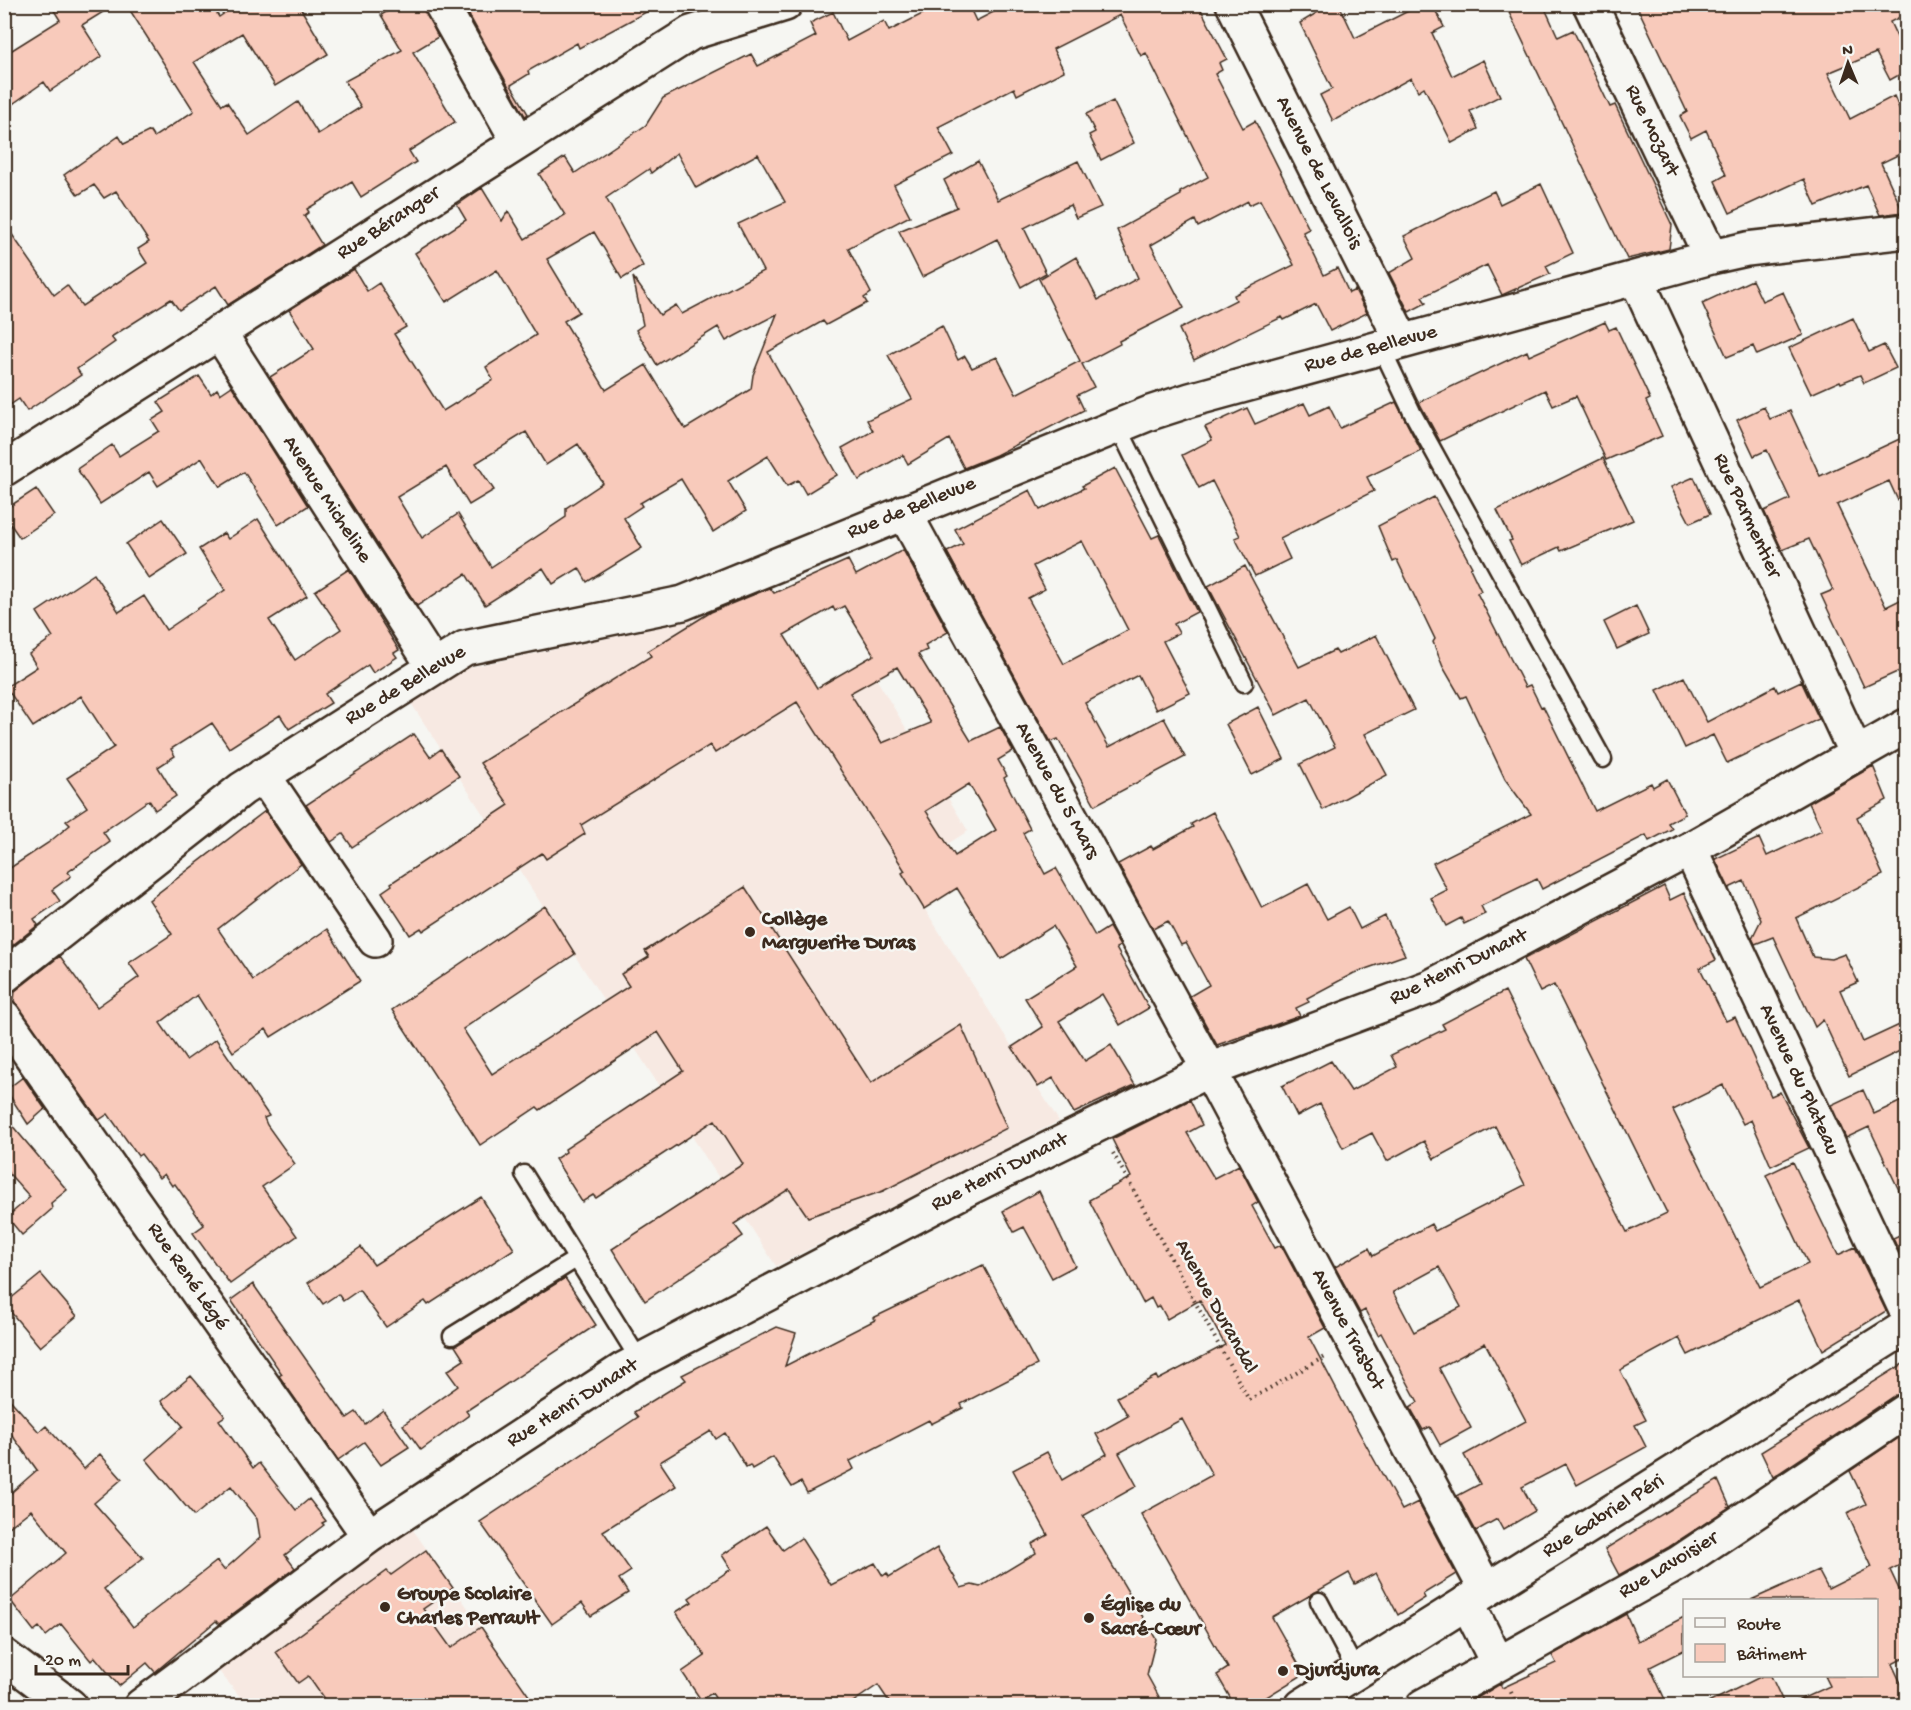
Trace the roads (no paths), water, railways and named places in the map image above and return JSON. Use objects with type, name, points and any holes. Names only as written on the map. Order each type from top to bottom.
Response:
[{"type":"street","points":[[441,4],[518,141]]},
{"type":"street","name":"Rue Béranger","points":[[4,469],[691,33],[785,4]]},
{"type":"street","name":"Avenue de Levallois","points":[[1233,4],[1391,344]]},
{"type":"street","name":"Rue Mozart","points":[[1590,4],[1711,257]]},
{"type":"street","name":"Rue de Bellevue","points":[[4,976],[242,789],[465,648],[683,603],[1118,426],[1190,400],[1711,257],[1747,249],[1906,231]]},
{"type":"street","name":"Rue Parmentier","points":[[1636,278],[1857,753]]},
{"type":"street","name":"Avenue Micheline","points":[[219,332],[434,667]]},
{"type":"street","name":"Avenue du 5 Mars","points":[[904,512],[1209,1070]]},
{"type":"street","name":"Rue Henri Dunant","points":[[141,1706],[369,1536],[640,1361],[971,1186],[1209,1070],[1430,987],[1690,849],[1906,726]]},
{"type":"street","points":[[263,775],[375,940]]},
{"type":"street","name":"Avenue du Plateau","points":[[1690,849],[1906,1310]]},
{"type":"street","name":"Rue René Légé","points":[[4,1017],[369,1536]]},
{"type":"street","name":"Avenue Trasbot","points":[[1209,1070],[1353,1341],[1477,1596],[1498,1664]]},
{"type":"street","name":"Rue Gabriel Péri","points":[[1302,1706],[1906,1327]]},
{"type":"street","name":"Rue Lavoisier","points":[[1423,1706],[1679,1563],[1906,1411]]},
{"type":"street","points":[[4,1656],[70,1706]]},
{"type":"lane","points":[[1391,344],[1412,412],[1603,759]]},
{"type":"lane","points":[[1118,426],[1244,683]]},
{"type":"lane","points":[[524,1174],[640,1361]]},
{"type":"lane","points":[[452,1336],[576,1259]]},
{"type":"lane","points":[[1319,1601],[1356,1671]]},
{"type":"place","name":"Collège Marguerite Duras","points":[[750,932]]},
{"type":"place","name":"Groupe Scolaire Charles Perrault","points":[[385,1607]]},
{"type":"place","name":"Église du Sacré-Cœur","points":[[1089,1618]]},
{"type":"place","name":"Djurdjura","points":[[1283,1671]]}]
